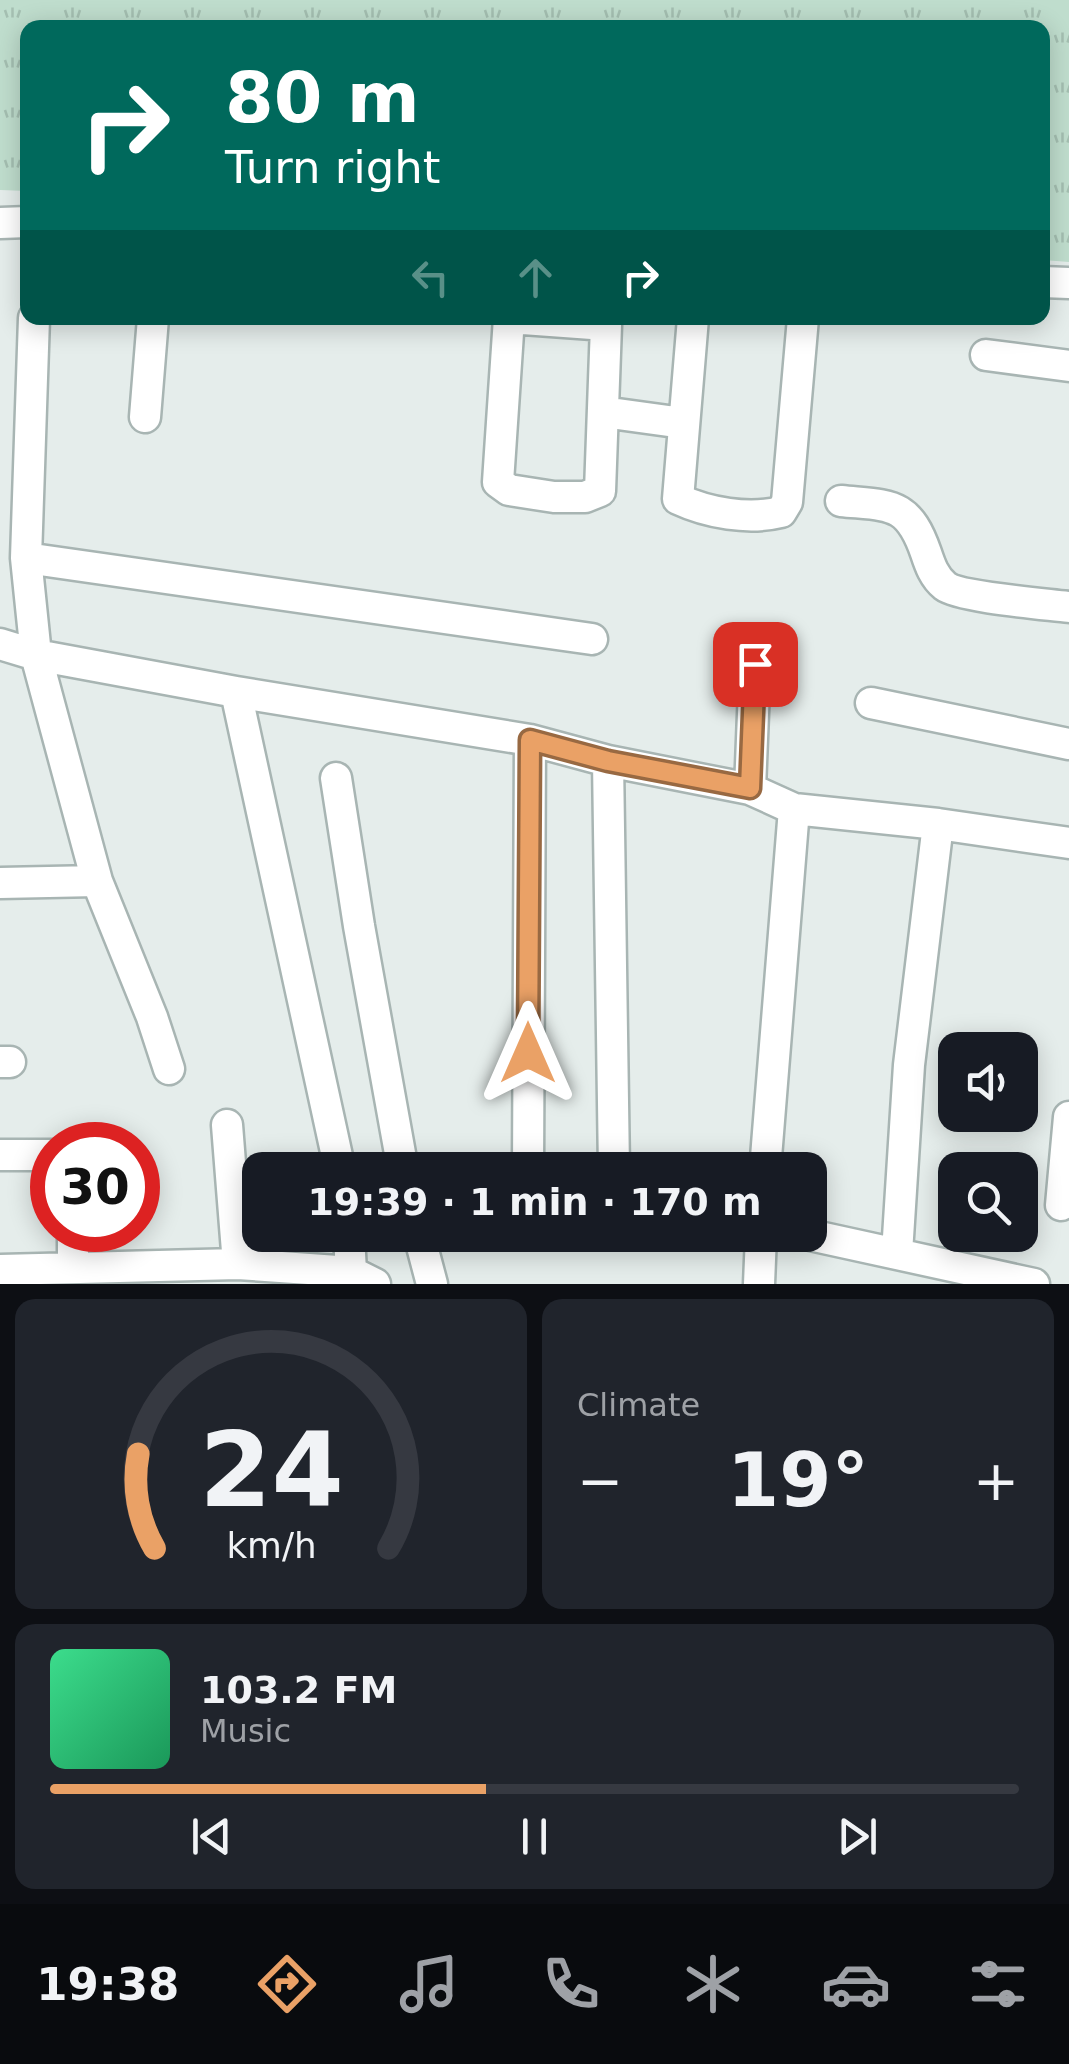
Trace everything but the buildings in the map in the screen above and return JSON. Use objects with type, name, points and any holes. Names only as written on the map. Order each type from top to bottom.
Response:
[{"type":"street","points":[[34,325],[26,558],[36,654],[96,881],[169,1069]]},
{"type":"street","points":[[144,417],[152,325]]},
{"type":"street","points":[[509,325],[498,482],[509,490],[585,497],[600,492],[606,325]]},
{"type":"street","points":[[692,325],[678,499],[705,510],[762,516],[781,512],[787,502],[802,325]]},
{"type":"street","points":[[986,354],[1069,366]]},
{"type":"street","points":[[603,412],[683,423]]},
{"type":"street","points":[[841,501],[883,505],[904,513],[918,529],[932,572],[948,588],[1069,607]]},
{"type":"street","points":[[26,558],[592,639]]},
{"type":"street","points":[[0,644],[236,692],[530,740],[608,761],[750,788],[794,808],[1069,843]]},
{"type":"street","points":[[750,788],[755,664]]},
{"type":"street","points":[[236,692],[336,1152]]},
{"type":"street","points":[[871,703],[1069,744]]},
{"type":"street","points":[[528,1152],[530,740]]},
{"type":"street","points":[[608,761],[614,1152]]},
{"type":"street","points":[[336,778],[400,1152]]},
{"type":"street","points":[[766,1152],[794,808]]},
{"type":"street","points":[[897,1253],[909,1065],[938,824]]},
{"type":"street","points":[[0,884],[96,881]]},
{"type":"street","points":[[1061,1205],[1069,1117]]},
{"type":"street","points":[[227,1125],[238,1264]]},
{"type":"street","points":[[0,1154],[30,1155]]},
{"type":"street","points":[[827,1239],[1034,1284]]},
{"type":"street","points":[[73,1252],[73,1268]]},
{"type":"street","points":[[0,1270],[238,1264],[363,1278],[355,1252]]},
{"type":"street","points":[[424,1252],[432,1284]]},
{"type":"street","points":[[759,1284],[760,1252]]},
{"type":"green space","points":[[0,0],[1069,0],[1069,262],[1050,261],[1050,20],[20,20],[20,191],[0,190]]},
{"type":"route","points":[[528,1053],[530,740],[608,761],[750,788],[755,664]]}]
